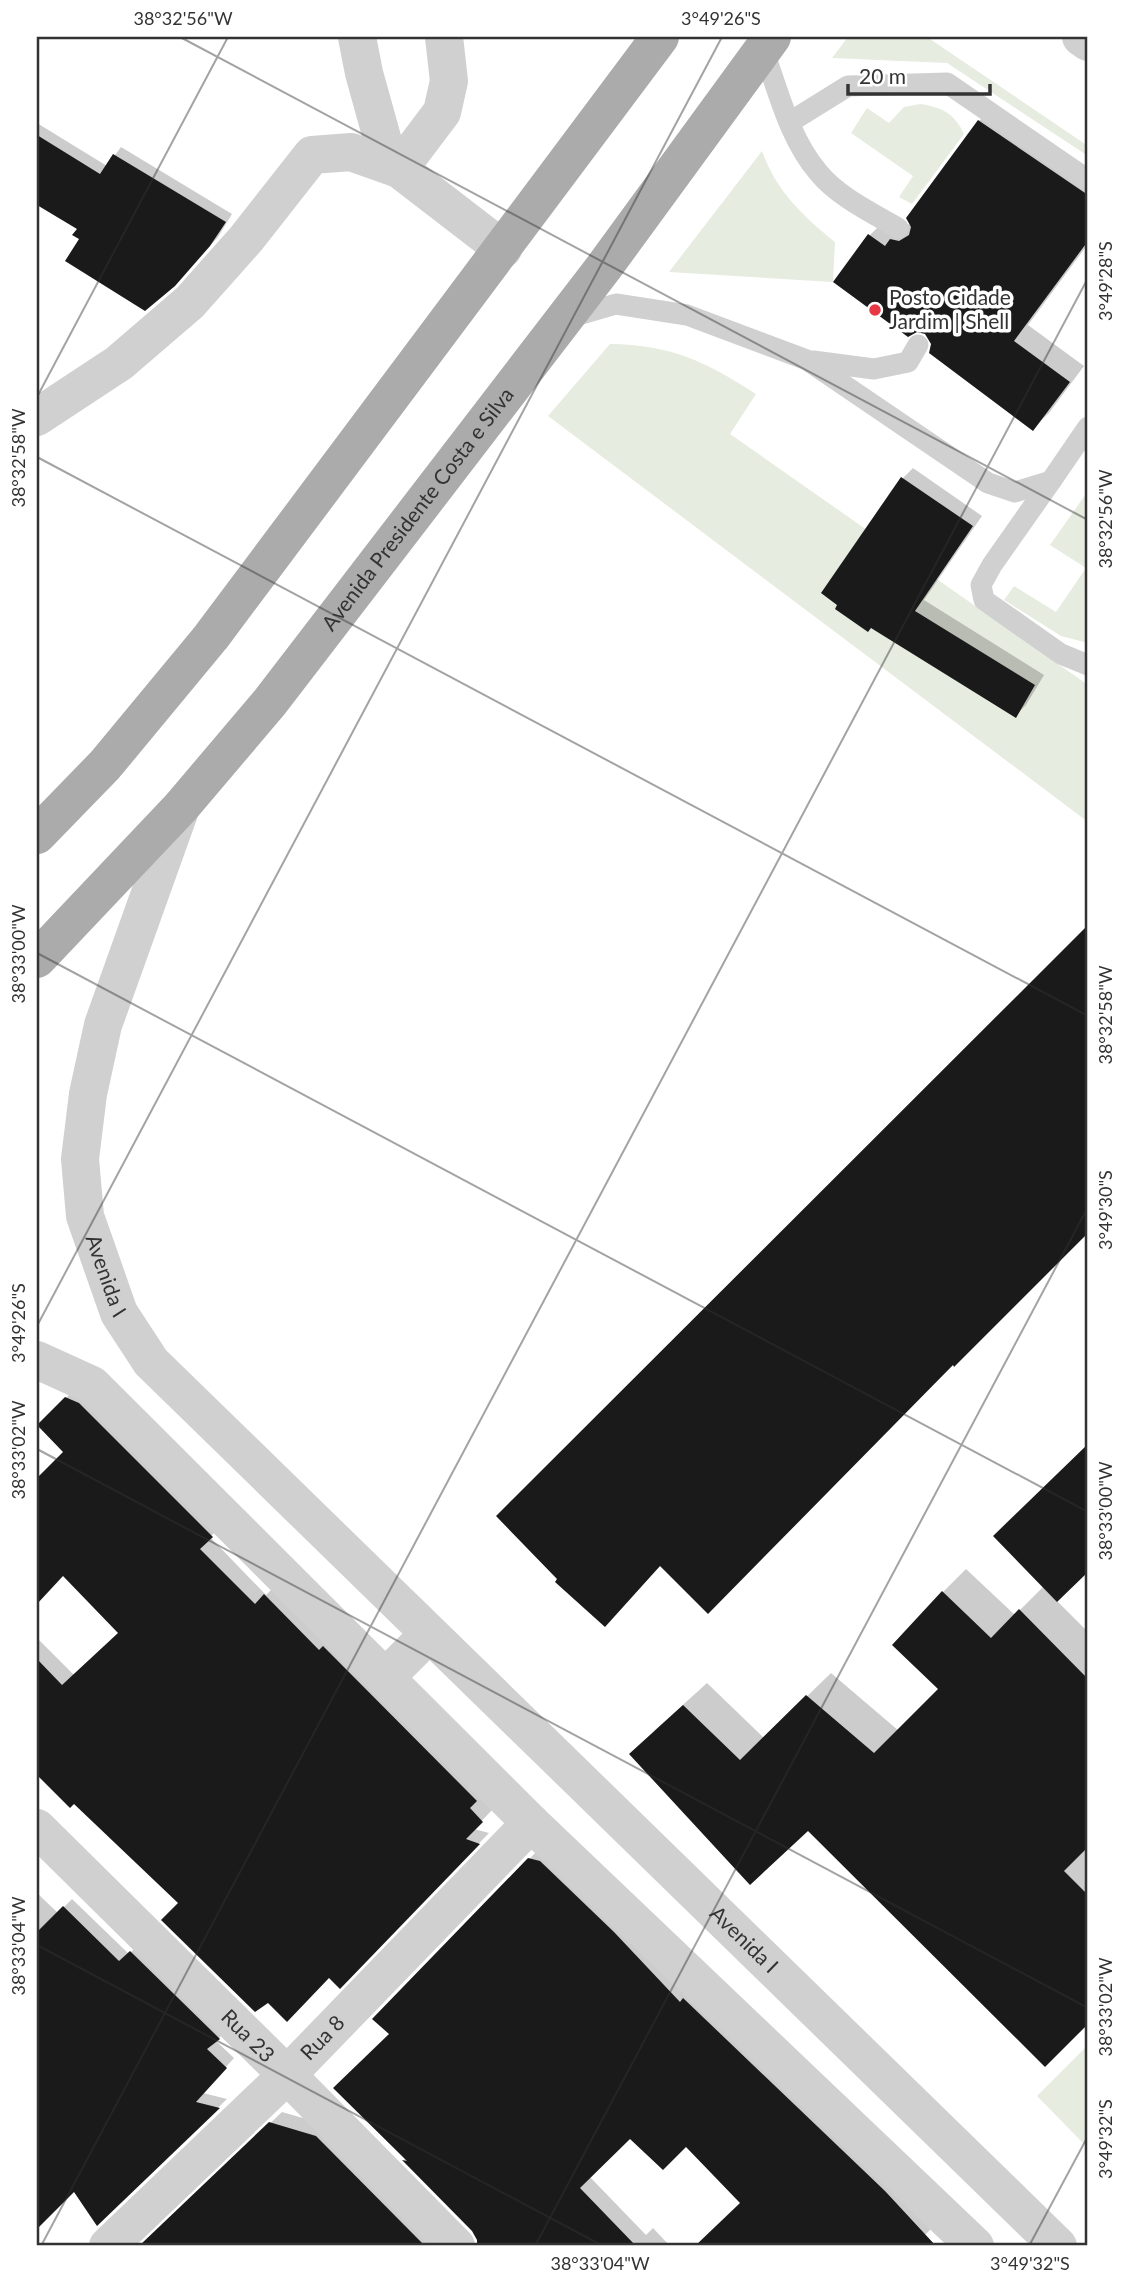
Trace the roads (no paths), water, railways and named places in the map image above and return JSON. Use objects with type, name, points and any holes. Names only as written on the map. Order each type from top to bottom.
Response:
[{"type":"main road","points":[[37,835],[105,765],[211,637],[660,37]]},
{"type":"main road","name":"Avenida Presidente Costa e Silva","points":[[37,959],[181,807],[270,702],[563,320],[768,43]]},
{"type":"street","points":[[357,37],[384,145],[399,169]]},
{"type":"street","points":[[399,169],[442,112],[449,81],[444,37]]},
{"type":"street","points":[[1081,37],[1088,42]]},
{"type":"street","points":[[37,417],[118,363],[190,302],[246,239],[312,155],[351,152],[399,169],[503,249]]},
{"type":"street","name":"Avenida I","points":[[181,807],[103,1025],[88,1094],[80,1159],[85,1216],[119,1313],[151,1362],[1058,2246]]},
{"type":"street","points":[[37,1360],[92,1385],[531,1823],[975,2246]]},
{"type":"street","points":[[385,1678],[429,1634]]},
{"type":"street","name":"Rua 8","points":[[108,2246],[287,2075],[531,1823]]},
{"type":"street","name":"Rua 23","points":[[37,1828],[456,2246]]},
{"type":"lane","points":[[768,43],[795,139],[819,174],[850,199],[898,228]]},
{"type":"lane","points":[[790,122],[848,86],[947,83],[1088,180]]},
{"type":"lane","points":[[563,320],[616,304],[687,315],[807,360],[874,369],[908,362],[918,345]]},
{"type":"lane","points":[[807,360],[988,484],[1015,492],[1051,481]]},
{"type":"lane","points":[[1085,440],[1051,481],[981,585],[984,600],[1061,654],[1088,665]]},
{"type":"place","name":"Posto Cidade Jardim | Shell","points":[[875,310]]}]
